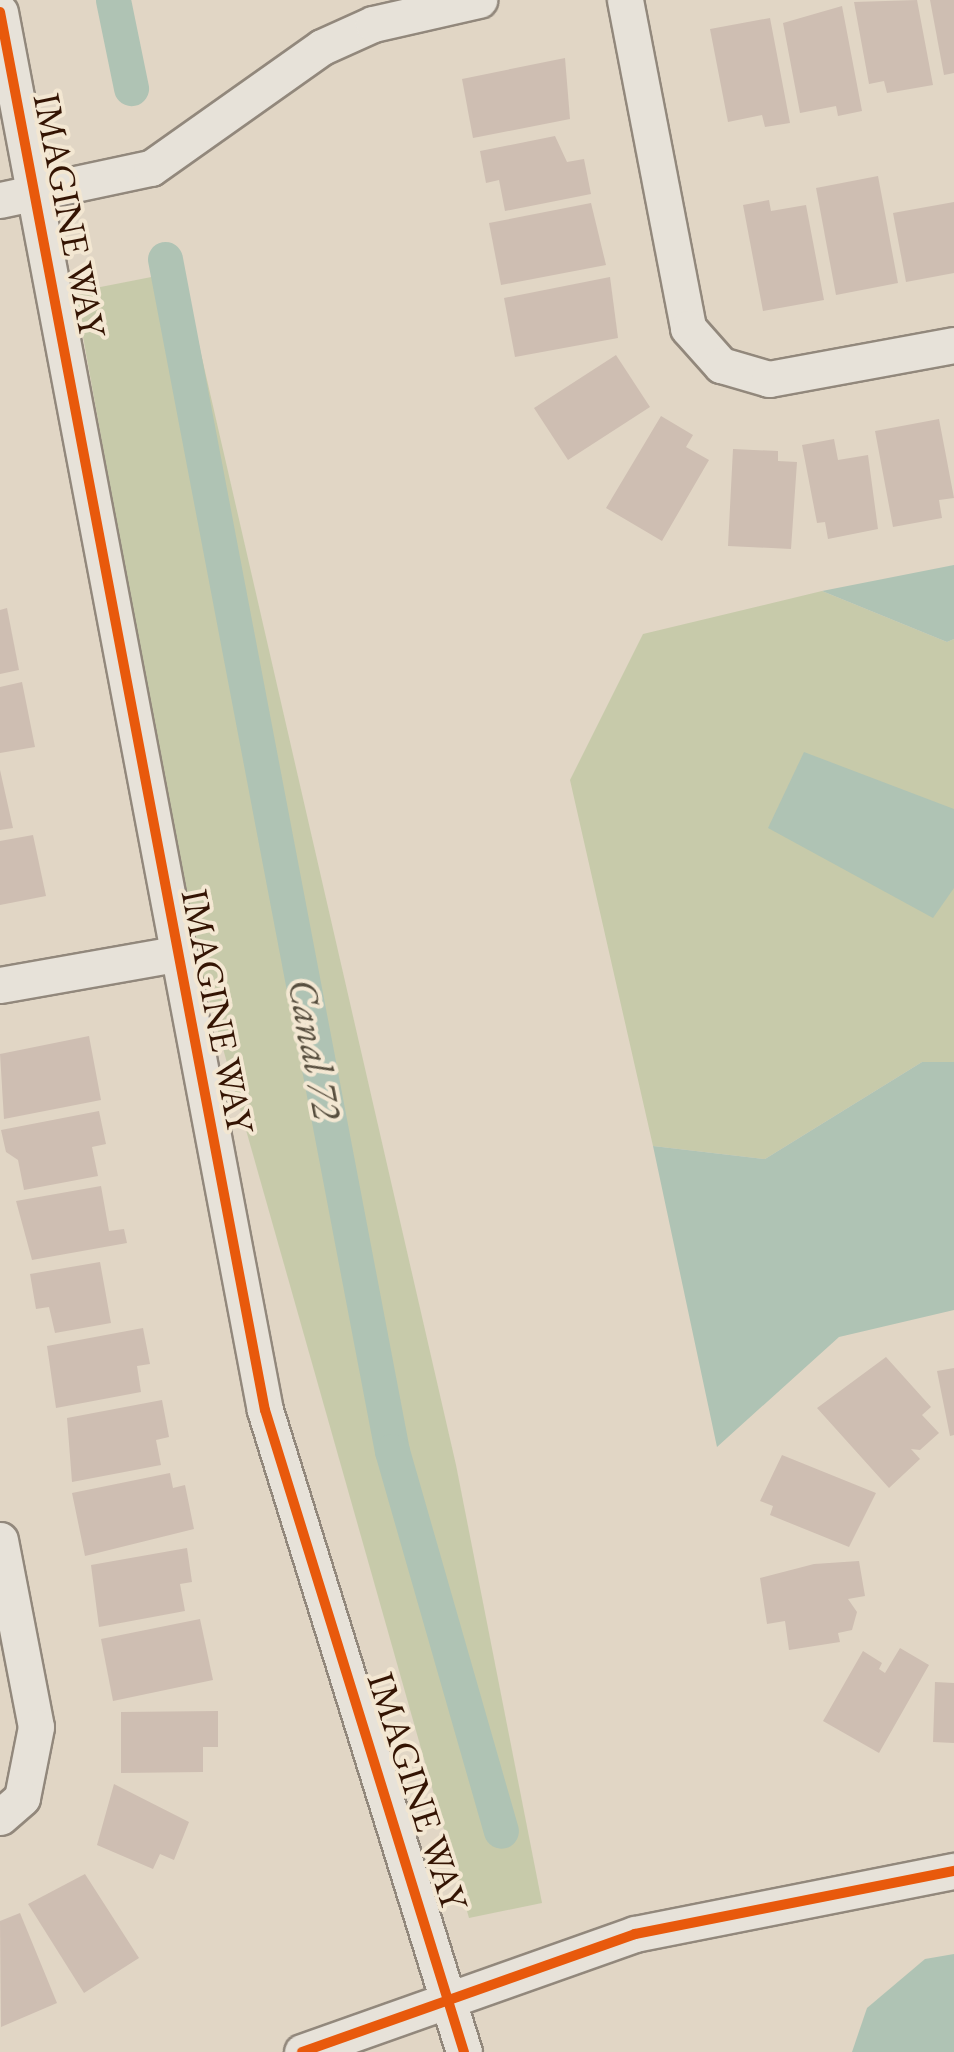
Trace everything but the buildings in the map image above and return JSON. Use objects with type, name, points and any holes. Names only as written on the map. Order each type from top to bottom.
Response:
[{"type":"street","points":[[0,200],[151,168],[322,47],[373,24],[479,0]]},
{"type":"street","points":[[624,0],[688,328],[722,365],[769,379],[954,345]]},
{"type":"street","name":"IMAGINE WAY","points":[[0,12],[37,194],[175,954],[266,1410],[453,2002],[464,2052]]},
{"type":"street","points":[[0,985],[175,954]]},
{"type":"street","points":[[0,1540],[36,1727],[22,1798],[0,1817]]},
{"type":"street","points":[[302,2052],[453,2002],[635,1934],[954,1871]]},
{"type":"shaded area","points":[[182,271],[456,1465],[542,1903],[469,1918],[190,932],[75,292]]},
{"type":"shaded area","points":[[954,565],[954,639],[947,642],[822,591]]},
{"type":"shaded area","points":[[822,591],[947,642],[954,639],[954,1062],[922,1062],[765,1159],[653,1146],[570,780],[643,634]]},
{"type":"shaded area","points":[[804,752],[954,809],[954,888],[933,918],[768,828]]},
{"type":"shaded area","points":[[922,1062],[954,1062],[954,1310],[839,1337],[717,1447],[653,1146],[765,1159]]},
{"type":"shaded area","points":[[954,1954],[954,2052],[852,2052],[867,2008],[925,1959]]},
{"type":"waterway","name":"Canal 72","points":[[113,0],[131,88]]},
{"type":"waterway","name":"Canal 72","points":[[165,259],[392,1451],[501,1831]]},
{"type":"cycle path","points":[[0,12],[265,1410],[464,2052]]},
{"type":"cycle path","points":[[302,2052],[635,1934],[954,1871]]}]
